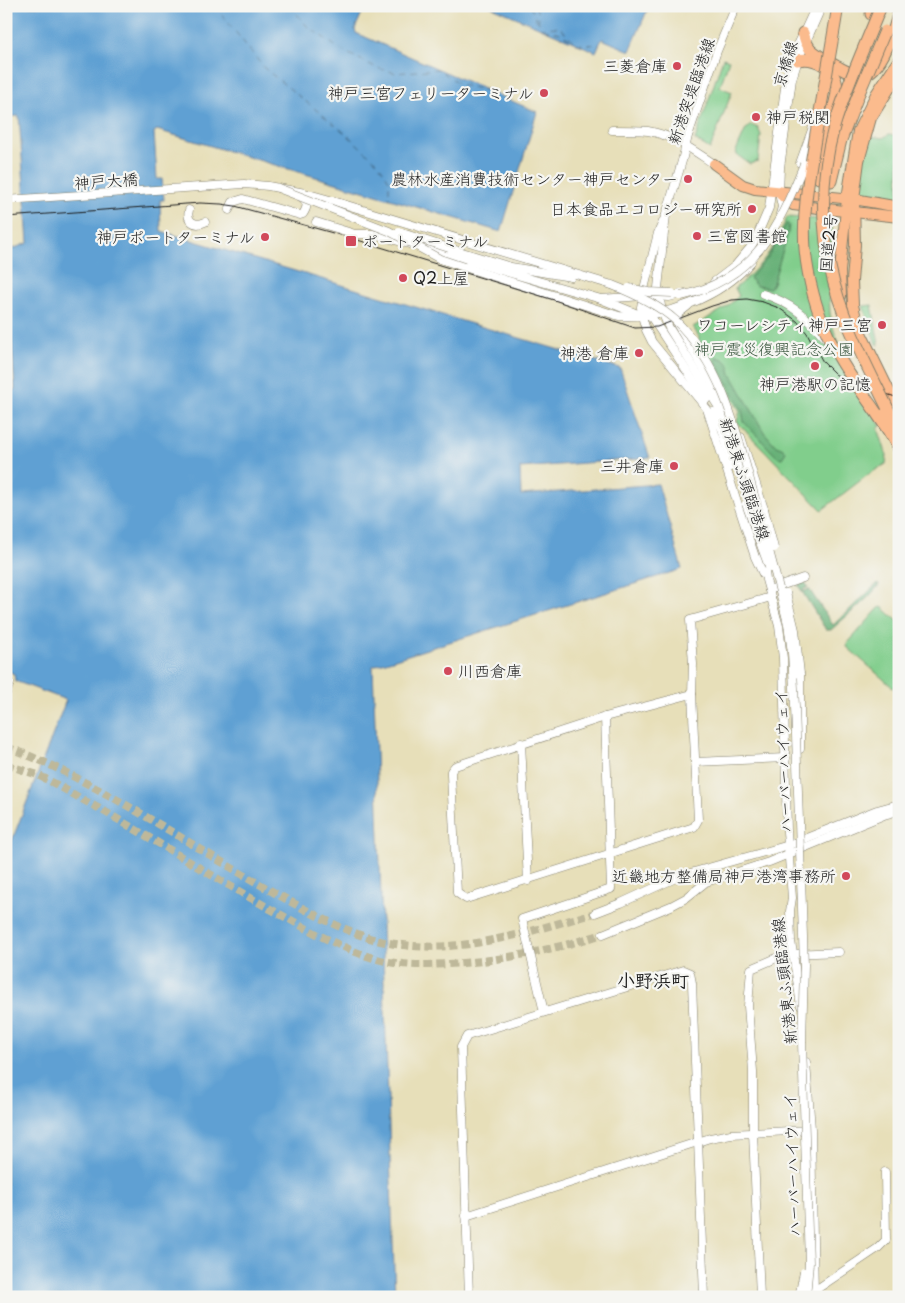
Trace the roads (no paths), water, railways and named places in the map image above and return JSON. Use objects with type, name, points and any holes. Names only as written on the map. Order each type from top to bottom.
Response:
[{"type":"highway","points":[[839,6],[808,180],[805,249],[814,296],[826,331],[840,357],[885,424],[899,449]]},
{"type":"highway","points":[[839,6],[808,203],[808,249],[816,295],[840,357],[897,426]]},
{"type":"highway","points":[[825,240],[824,196],[828,153],[835,126],[865,38],[872,6]]},
{"type":"highway","points":[[851,79],[881,6]]},
{"type":"highway","points":[[888,6],[842,122],[835,149],[831,181],[830,223],[834,261],[845,300],[897,426]]},
{"type":"highway","points":[[811,53],[852,74],[862,75],[869,73],[878,65],[888,33],[893,6]]},
{"type":"highway","points":[[831,181],[844,129],[899,10]]},
{"type":"highway","points":[[811,53],[834,75],[837,85],[836,99],[823,151],[818,194],[820,222],[834,285],[843,313],[897,426]]},
{"type":"main road","name":"国道2号","points":[[899,59],[876,94],[858,132],[850,198],[854,245],[852,287],[856,318],[899,411]]},
{"type":"main road","name":"国道2号","points":[[850,198],[871,118],[899,74]]},
{"type":"main road","points":[[714,164],[746,186],[775,192],[796,192],[850,198],[899,206]]},
{"type":"main road","points":[[775,192],[793,205],[899,217]]},
{"type":"main road","name":"国道2号","points":[[850,211],[840,271],[845,316],[858,353],[897,426]]},
{"type":"street","name":"新港突堤臨港線","points":[[643,296],[658,233],[666,215],[717,51],[736,6]]},
{"type":"street","name":"京橋線","points":[[811,53],[816,6]]},
{"type":"street","name":"京橋線","points":[[775,192],[791,84],[811,53],[822,6]]},
{"type":"street","name":"京橋線","points":[[775,192],[786,80],[792,58],[811,53]]},
{"type":"street","points":[[800,163],[825,82]]},
{"type":"street","points":[[681,296],[707,289],[731,276],[752,259],[764,244],[776,225],[794,187],[809,150],[823,103]]},
{"type":"street","points":[[612,130],[657,134],[686,146],[714,164]]},
{"type":"street","name":"神戸大橋","points":[[6,201],[244,185],[278,188]]},
{"type":"street","points":[[278,188],[369,222],[494,262],[565,276],[617,291],[659,297],[671,297],[703,288],[735,266],[756,238],[775,192]]},
{"type":"street","points":[[278,188],[389,231],[440,259],[619,316],[646,316],[692,303]]},
{"type":"street","points":[[278,188],[612,286],[648,292],[672,293]]},
{"type":"street","points":[[775,192],[782,207],[780,214],[750,264],[724,286],[692,303],[678,314],[677,324],[734,423],[747,451],[796,630],[800,674],[799,820]]},
{"type":"street","points":[[229,210],[234,200],[243,198],[300,215],[303,214],[307,207],[306,202],[301,197]]},
{"type":"street","points":[[189,210],[188,216],[192,222],[198,224],[205,222]]},
{"type":"street","name":"新港突堤臨港線","points":[[662,312],[658,288],[666,215]]},
{"type":"street","points":[[316,222],[355,234],[373,234],[452,256],[601,299],[646,316]]},
{"type":"street","name":"ハーバーハイウェイ","points":[[612,286],[643,302],[671,321],[693,344],[705,364],[729,414],[772,591],[785,624],[790,662],[801,954],[800,1044],[805,1255],[799,1297]]},
{"type":"street","name":"ハーバーハイウェイ","points":[[612,286],[650,302],[679,324],[695,342],[708,363],[731,412],[788,624],[796,706],[804,965],[802,1042],[808,1263],[806,1297]]},
{"type":"street","points":[[763,294],[780,300],[802,314],[820,331],[840,357]]},
{"type":"street","points":[[601,299],[643,296]]},
{"type":"street","points":[[643,296],[646,316],[698,389],[722,429],[772,591]]},
{"type":"street","name":"新港東ふ頭臨港線","points":[[662,312],[678,343],[718,406],[727,425],[762,550],[766,580]]},
{"type":"street","name":"新港東ふ頭臨港線","points":[[646,316],[646,330],[652,342],[707,409],[755,557],[772,591],[779,626],[782,649],[791,869],[792,954],[798,979],[805,1043],[811,1130],[814,1294]]},
{"type":"street","points":[[810,317],[840,357]]},
{"type":"street","points":[[692,694],[605,717],[457,765],[451,771],[457,892],[466,899],[694,827],[698,820],[690,620],[803,578]]},
{"type":"street","points":[[6,693],[10,683]]},
{"type":"street","points":[[544,1012],[522,919],[611,888],[605,717]]},
{"type":"street","points":[[521,744],[528,880]]},
{"type":"street","points":[[695,762],[786,758]]},
{"type":"street","points":[[595,913],[621,904],[680,876],[789,845],[877,810],[899,804]]},
{"type":"street","points":[[603,934],[671,906],[686,898],[706,882],[789,854],[884,815],[899,811]]},
{"type":"street","points":[[760,1297],[753,1132],[753,1071],[748,996],[751,969],[779,957],[792,954],[839,952]]},
{"type":"street","points":[[469,1297],[462,1043],[467,1036],[683,970],[690,973],[692,983],[704,1297]]},
{"type":"street","points":[[466,1216],[698,1142],[731,1134],[811,1130]]},
{"type":"street","points":[[806,1297],[814,1294],[878,1248],[886,1240],[885,1172]]},
{"type":"water","points":[[6,6],[365,6],[355,29],[356,33],[537,112],[501,232],[157,130],[154,132],[157,179],[162,179],[164,200],[160,200],[161,231],[620,368],[650,458],[520,468],[521,495],[658,484],[682,569],[373,666],[395,1297],[6,1297],[6,856],[66,700],[15,681],[14,674],[6,670],[6,385],[7,391],[15,390],[6,251],[28,243],[19,116],[6,117]]},
{"type":"water","points":[[490,6],[649,6],[630,51],[602,39],[596,52]]},
{"type":"tunnel","points":[[6,747],[86,783],[321,918],[369,938],[403,945],[452,946],[524,933],[595,913]]},
{"type":"tunnel","points":[[6,764],[35,774],[59,786],[318,934],[348,949],[379,960],[421,965],[487,960],[546,950],[603,934]]},
{"type":"tram line","points":[[6,217],[200,203],[235,206],[351,238],[554,300],[635,328],[657,327],[732,300],[747,299],[763,302],[779,308],[797,321],[807,333],[823,362],[835,374],[850,383],[899,398]]},
{"type":"place","name":"三菱倉庫","points":[[677,66]]},
{"type":"place","name":"神戸三宮フェリーターミナル","points":[[544,93]]},
{"type":"place","name":"神戸税関","points":[[756,117]]},
{"type":"place","name":"農林水産消費技術センター神戸センター","points":[[688,179]]},
{"type":"place","name":"日本食品エコロジー研究所","points":[[752,209]]},
{"type":"place","name":"三宮図書館","points":[[697,236]]},
{"type":"place","name":"神戸ポートターミナル","points":[[265,237]]},
{"type":"place","name":"ポートターミナル","points":[[351,241]]},
{"type":"place","name":"Q2上屋","points":[[403,278]]},
{"type":"place","name":"ワコーレシティ神戸三宮","points":[[882,325]]},
{"type":"place","name":"神港 倉庫","points":[[639,353]]},
{"type":"place","name":"神戸港駅の記憶","points":[[815,366]]},
{"type":"place","name":"三井倉庫","points":[[674,466]]},
{"type":"place","name":"川西倉庫","points":[[448,671]]},
{"type":"place","name":"近畿地方整備局神戸港湾事務所","points":[[846,876]]},
{"type":"district","name":"小野浜町","points":[[653,981]]},
{"type":"park label","name":"神戸震災復興記念公園","points":[[774,349]]}]
